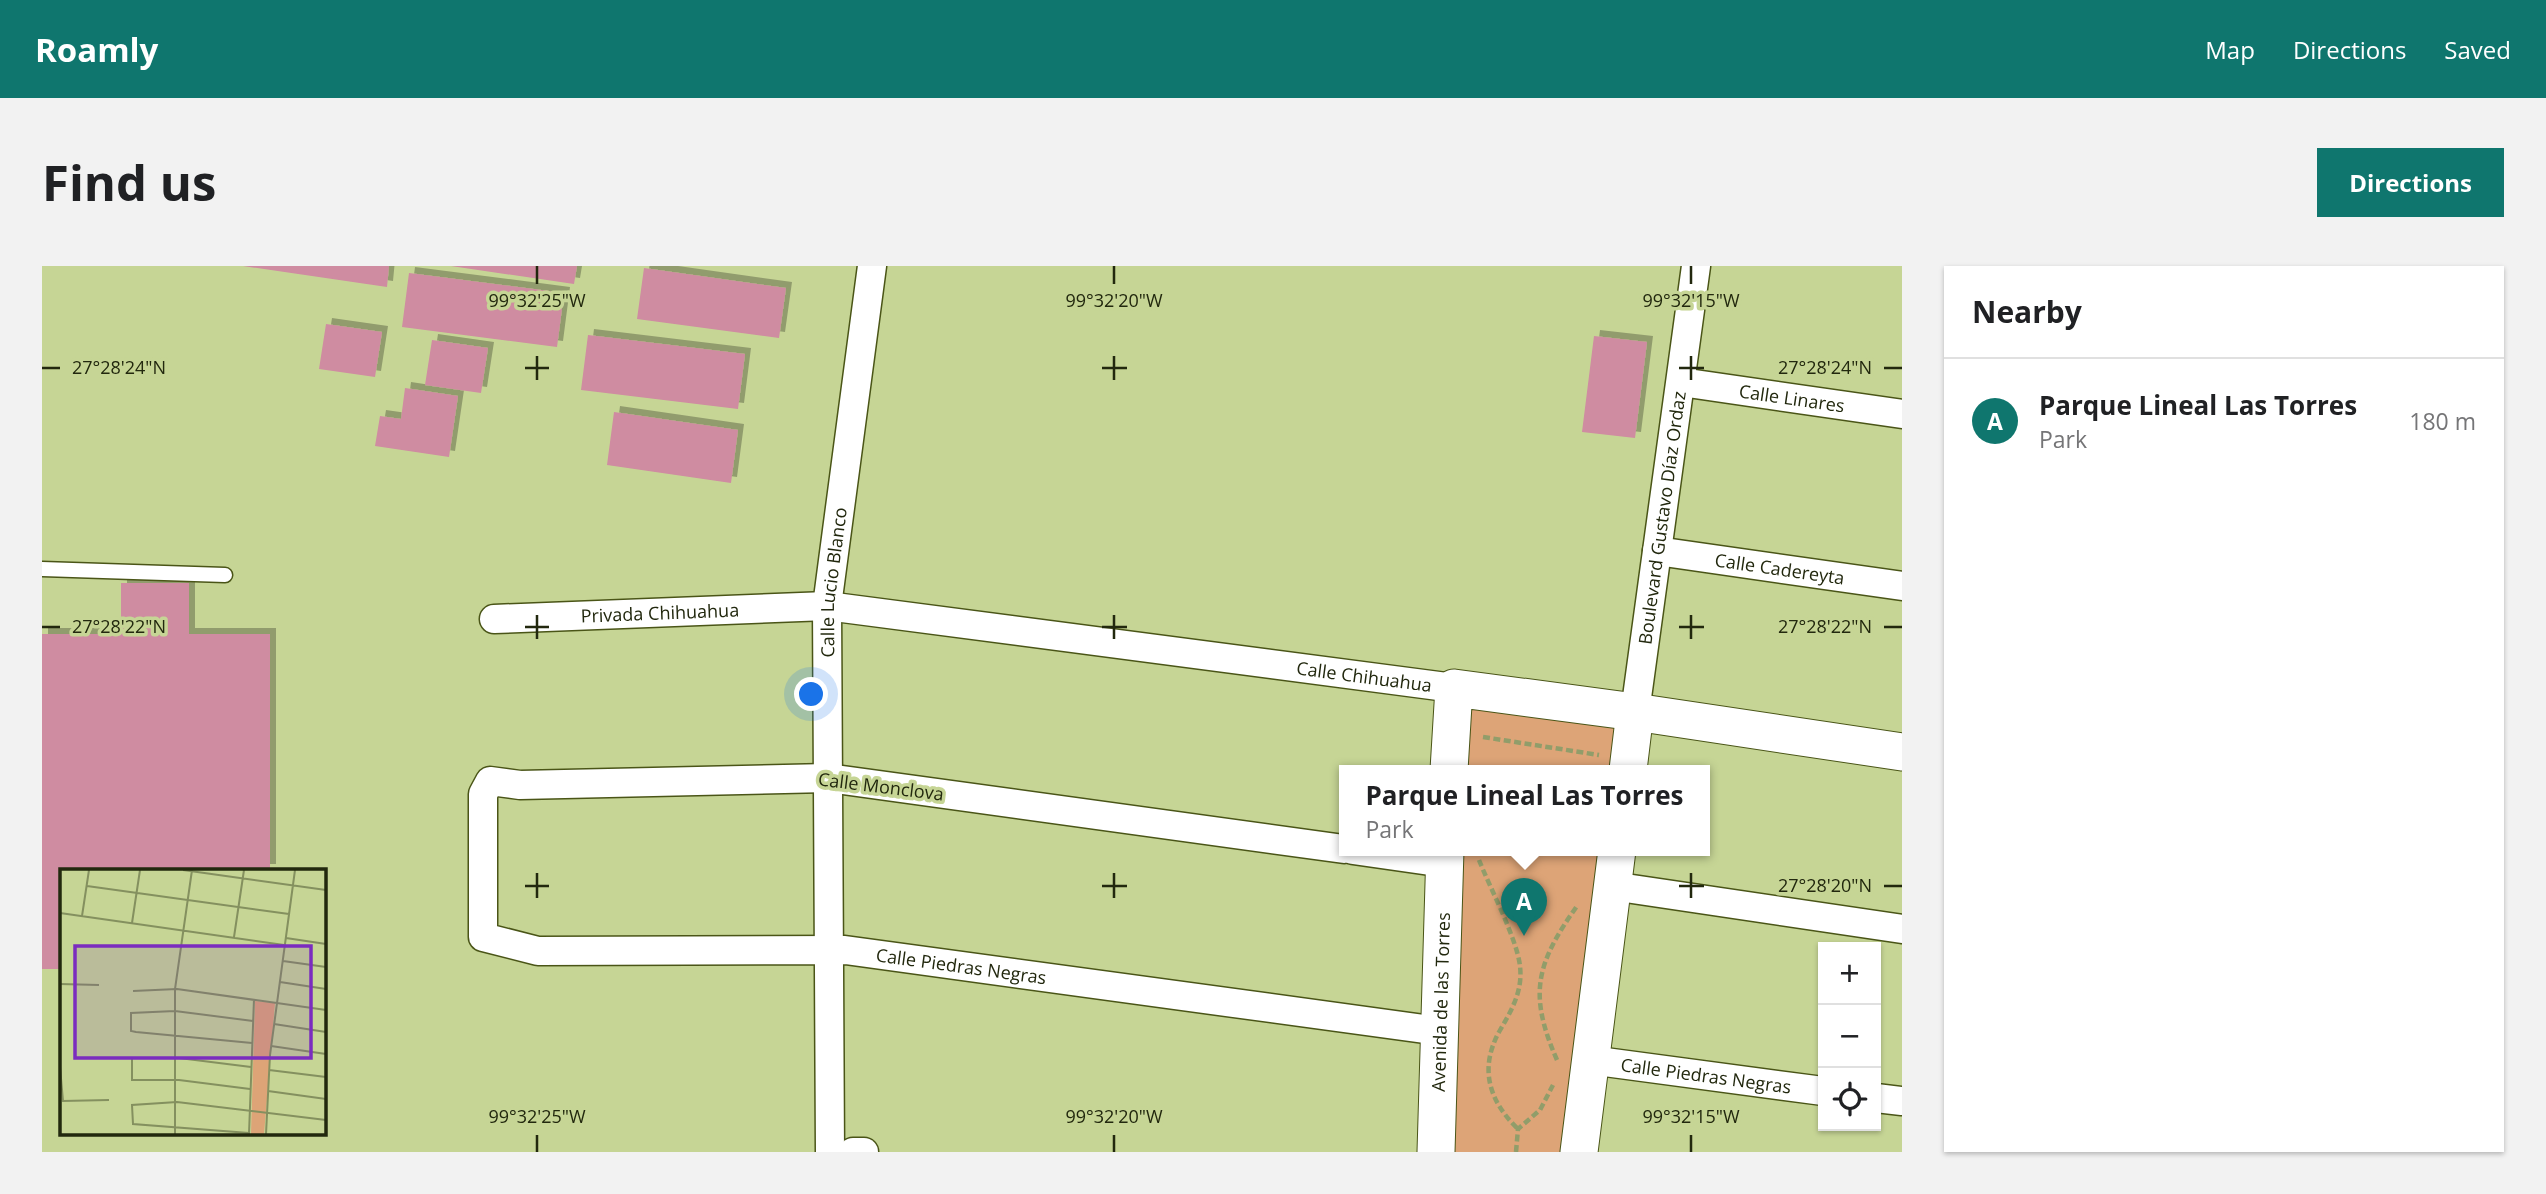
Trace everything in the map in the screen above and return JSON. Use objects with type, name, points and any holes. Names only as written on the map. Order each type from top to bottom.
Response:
[{"type":"street","name":"Calle Lucio Blanco","points":[[830,1152],[827,606],[872,266]]},
{"type":"street","name":"Boulevard Gustavo Díaz Ordaz","points":[[1615,763],[1635,712],[1696,266]]},
{"type":"street","name":"Calle Linares","points":[[1681,382],[1902,414]]},
{"type":"street","name":"Calle Cadereyta","points":[[1657,551],[1902,586]]},
{"type":"street","name":"Privada Chihuahua","points":[[494,619],[827,606]]},
{"type":"street","name":"Calle Chihuahua","points":[[827,606],[1635,712],[1902,752]]},
{"type":"street","points":[[1449,765],[1454,688]]},
{"type":"street","name":"Calle Monclova","points":[[483,937],[483,794],[490,780],[520,785],[828,778],[1339,848]]},
{"type":"street","points":[[1579,1152],[1573,1065],[1597,891],[1614,856]]},
{"type":"street","name":"Avenida de las Torres","points":[[1436,1152],[1445,857]]},
{"type":"street","points":[[1597,891],[1902,929]]},
{"type":"street","name":"Calle Piedras Negras","points":[[483,937],[538,951],[845,950],[1439,1031]]},
{"type":"street","name":"Calle Piedras Negras","points":[[1573,1065],[1818,1090]]},
{"type":"street","points":[[1881,1099],[1902,1101]]},
{"type":"street","points":[[853,1152],[864,1152]]},
{"type":"lane","points":[[42,569],[225,575]]},
{"type":"path","points":[[1483,748],[1483,737],[1615,763]]},
{"type":"path","points":[[1478,856],[1520,965],[1520,985],[1514,1007],[1498,1034],[1490,1057],[1489,1084],[1504,1115],[1518,1129]]},
{"type":"path","points":[[1573,1065],[1558,1060],[1542,1021],[1538,994],[1544,964],[1559,931],[1597,891]]},
{"type":"path","points":[[1516,1152],[1518,1129],[1540,1110],[1552,1089],[1554,1079]]},
{"type":"shaded area","points":[[1465,701],[1623,720],[1617,765],[1462,765]]},
{"type":"shaded area","points":[[1460,856],[1603,856],[1561,1152],[1448,1152]]},
{"type":"building","points":[[243,266],[389,266],[387,287]]},
{"type":"building","points":[[451,266],[577,266],[574,284]]},
{"type":"building","points":[[644,268],[786,288],[779,338],[637,319]]},
{"type":"building","points":[[409,273],[564,293],[557,347],[402,327]]},
{"type":"building","points":[[326,324],[382,332],[375,377],[319,369]]},
{"type":"building","points":[[588,335],[745,354],[738,409],[581,390]]},
{"type":"building","points":[[1594,336],[1647,342],[1635,438],[1582,432]]},
{"type":"building","points":[[432,340],[488,348],[481,393],[425,385]]},
{"type":"building","points":[[405,388],[458,396],[449,457],[375,446],[380,416],[401,419]]},
{"type":"building","points":[[614,412],[738,430],[731,483],[607,465]]},
{"type":"building","points":[[121,583],[189,583],[189,634],[270,634],[270,869],[60,869],[60,969],[42,969],[42,634],[121,634]]},
{"type":"place","name":"Parque Lineal Las Torres","points":[[1524,936]]}]
